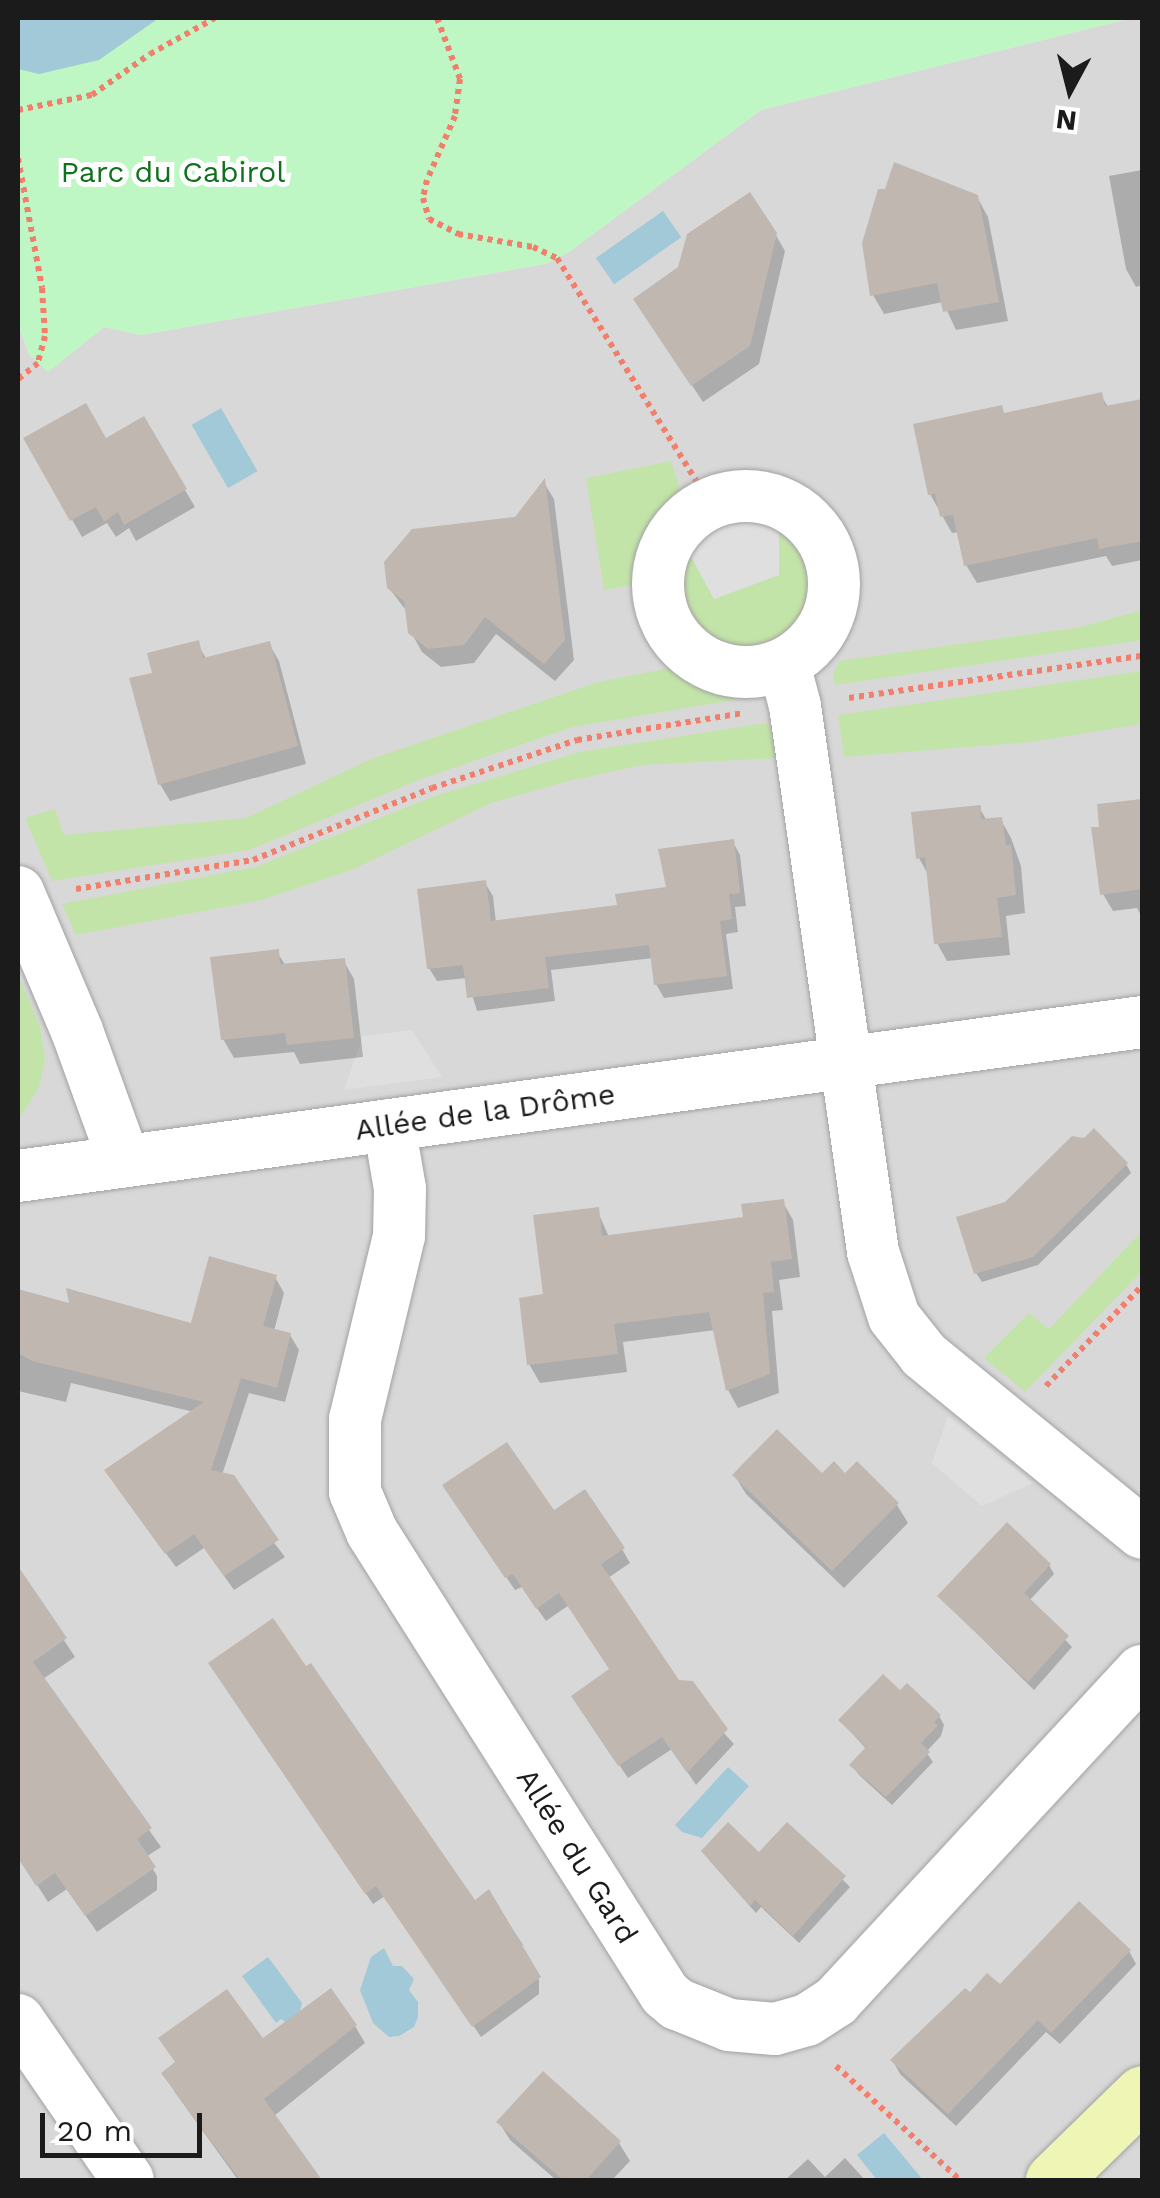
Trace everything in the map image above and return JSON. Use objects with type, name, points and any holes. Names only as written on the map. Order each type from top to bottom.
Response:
[{"type":"main road","points":[[1052,2180],[1142,2093]]},
{"type":"street","points":[[790,685],[758,671],[730,671],[703,661],[681,644],[666,621],[658,594],[660,566],[678,529],[710,503],[740,496],[770,500],[798,512],[820,534],[832,562],[830,607],[790,685],[873,1252],[894,1317],[924,1355],[1142,1533]]},
{"type":"street","points":[[24,906],[124,1162]]},
{"type":"street","name":"Allée de la Drôme","points":[[18,1176],[1142,1022]]},
{"type":"street","name":"Allée du Gard","points":[[389,1125],[400,1189],[399,1236],[353,1438],[356,1492],[372,1532],[665,1994],[690,2012],[729,2026],[774,2029],[792,2025],[836,2001],[1142,1671]]},
{"type":"street","points":[[18,2020],[128,2180]]},
{"type":"path","points":[[18,110],[92,95],[215,18]]},
{"type":"path","points":[[437,18],[460,79],[455,116],[427,180],[424,198],[429,219],[458,234],[533,246],[558,258],[710,503]]},
{"type":"path","points":[[18,158],[42,288],[45,336],[38,363],[18,380]]},
{"type":"path","points":[[24,906],[57,892],[253,860],[432,788],[577,740],[790,685],[1142,656]]},
{"type":"path","points":[[1007,1426],[1142,1286]]},
{"type":"path","points":[[792,2025],[960,2180]]},
{"type":"shaded area","points":[[1142,18],[1142,2180],[18,2180],[18,324],[29,354],[48,372],[104,327],[141,335],[545,264],[569,252],[761,110]]},
{"type":"shaded area","points":[[754,518],[779,527],[779,575],[714,599],[687,549],[704,531],[728,519]]},
{"type":"shaded area","points":[[412,1030],[442,1077],[344,1090],[363,1036]]},
{"type":"shaded area","points":[[948,1416],[1033,1483],[982,1506],[932,1463]]},
{"type":"green space","name":"Parc du Cabirol","points":[[18,18],[1132,18],[761,110],[569,252],[545,264],[141,335],[104,327],[48,372],[29,354],[18,324]]},
{"type":"green space","points":[[671,461],[681,493],[646,533],[634,585],[604,590],[586,478]]},
{"type":"green space","points":[[779,527],[798,545],[809,568],[811,594],[802,618],[784,638],[761,650],[734,650],[710,642],[690,624],[679,601],[678,574],[687,549],[714,599],[778,575]]},
{"type":"green space","points":[[1142,610],[1142,640],[835,685],[833,674],[839,661],[1081,627]]},
{"type":"green space","points":[[675,667],[696,682],[746,698],[573,727],[424,778],[249,850],[52,881],[25,818],[55,809],[64,835],[246,818],[371,759],[598,682]]},
{"type":"green space","points":[[1142,671],[1142,724],[1031,742],[844,757],[838,715]]},
{"type":"green space","points":[[766,723],[775,732],[777,758],[642,765],[569,781],[491,803],[352,870],[262,900],[76,935],[62,904],[255,867],[435,796],[580,752]]},
{"type":"green space","points":[[18,975],[40,1027],[45,1057],[39,1088],[18,1120]]},
{"type":"green space","points":[[1142,1231],[1142,1271],[1025,1392],[984,1358],[1029,1313],[1049,1329]]},
{"type":"water","points":[[159,18],[99,60],[39,74],[18,69],[18,20]]},
{"type":"water","points":[[663,211],[681,237],[614,284],[596,258]]},
{"type":"water","points":[[221,408],[258,471],[228,488],[192,425]]},
{"type":"water","points":[[728,1767],[749,1786],[702,1838],[682,1832],[675,1825]]},
{"type":"water","points":[[384,1948],[393,1966],[402,1966],[414,1979],[409,1990],[418,2002],[414,2027],[399,2036],[389,2037],[373,2023],[360,1990],[371,1957]]},
{"type":"water","points":[[268,1957],[302,2003],[299,2015],[287,2023],[281,2019],[276,2023],[242,1976]]},
{"type":"water","points":[[884,2133],[923,2180],[877,2180],[857,2155]]},
{"type":"building","points":[[894,162],[978,195],[999,302],[943,312],[937,283],[870,296],[862,243],[878,189],[885,189]]},
{"type":"building","points":[[750,192],[777,233],[750,346],[691,386],[633,299],[678,267],[687,234]]},
{"type":"building","points":[[1102,392],[1105,406],[1142,399],[1142,541],[1099,549],[1097,538],[964,566],[953,515],[940,517],[935,494],[928,495],[913,424],[1002,405],[1004,413]]},
{"type":"building","points":[[86,403],[106,438],[144,416],[187,489],[124,525],[118,512],[104,522],[96,507],[70,521],[23,438]]},
{"type":"building","points":[[545,478],[565,640],[544,664],[485,617],[464,645],[428,649],[408,633],[404,601],[387,588],[384,562],[412,529],[515,517]]},
{"type":"building","points":[[199,640],[203,658],[270,641],[298,746],[158,785],[129,678],[152,673],[147,653]]},
{"type":"building","points":[[1142,799],[1142,889],[1100,895],[1091,827],[1099,827],[1097,804]]},
{"type":"building","points":[[981,805],[981,819],[1002,817],[1006,845],[1011,845],[1016,895],[997,898],[1002,937],[934,944],[925,857],[916,859],[911,812]]},
{"type":"building","points":[[734,839],[740,893],[729,894],[732,919],[720,921],[727,976],[654,985],[649,945],[545,957],[549,988],[467,998],[463,965],[427,969],[417,889],[486,880],[491,921],[617,905],[615,894],[666,887],[658,849]]},
{"type":"building","points":[[279,949],[280,964],[345,958],[354,1038],[287,1045],[285,1033],[221,1040],[210,957]]},
{"type":"building","points":[[1094,1128],[1128,1163],[1033,1257],[974,1274],[956,1217],[1005,1202],[1072,1136],[1084,1138]]},
{"type":"building","points":[[784,1199],[792,1259],[771,1262],[774,1292],[763,1293],[770,1374],[726,1391],[709,1312],[614,1324],[618,1354],[527,1365],[519,1298],[543,1294],[533,1215],[599,1207],[602,1236],[743,1217],[741,1204]]},
{"type":"building","points":[[209,1256],[277,1275],[263,1326],[291,1333],[277,1388],[241,1378],[211,1470],[234,1475],[279,1540],[224,1576],[194,1534],[165,1554],[104,1470],[204,1402],[32,1361],[18,1353],[18,1289],[69,1303],[66,1288],[191,1323]]},
{"type":"building","points":[[777,1429],[822,1473],[834,1461],[845,1473],[857,1461],[899,1503],[832,1571],[732,1475]]},
{"type":"building","points":[[507,1442],[554,1510],[585,1489],[625,1548],[601,1564],[679,1680],[693,1681],[728,1729],[687,1773],[662,1737],[618,1766],[571,1696],[609,1669],[559,1593],[536,1609],[513,1574],[505,1578],[442,1485]]},
{"type":"building","points":[[1007,1522],[1051,1564],[1024,1593],[1069,1636],[1028,1682],[937,1596]]},
{"type":"building","points":[[18,1566],[67,1638],[33,1662],[152,1828],[137,1839],[156,1867],[85,1916],[55,1873],[36,1886],[18,1858]]},
{"type":"building","points":[[273,1618],[306,1666],[311,1663],[475,1900],[489,1889],[541,1977],[472,2027],[376,1886],[365,1894],[208,1663]]},
{"type":"building","points":[[883,1674],[900,1690],[907,1683],[941,1715],[934,1722],[938,1725],[921,1743],[930,1752],[886,1797],[849,1765],[866,1747],[838,1720]]},
{"type":"building","points":[[728,1822],[759,1852],[787,1822],[846,1876],[793,1936],[755,1900],[750,1906],[701,1851]]},
{"type":"building","points":[[1079,1901],[1131,1950],[1051,2033],[1038,2020],[948,2114],[890,2060],[965,1988],[970,1992],[987,1973],[1000,1984]]},
{"type":"building","points":[[331,1988],[357,2025],[264,2099],[322,2180],[240,2180],[161,2073],[175,2062],[158,2038],[227,1989],[263,2038]]},
{"type":"building","points":[[543,2071],[621,2141],[586,2180],[563,2180],[496,2122]]}]
